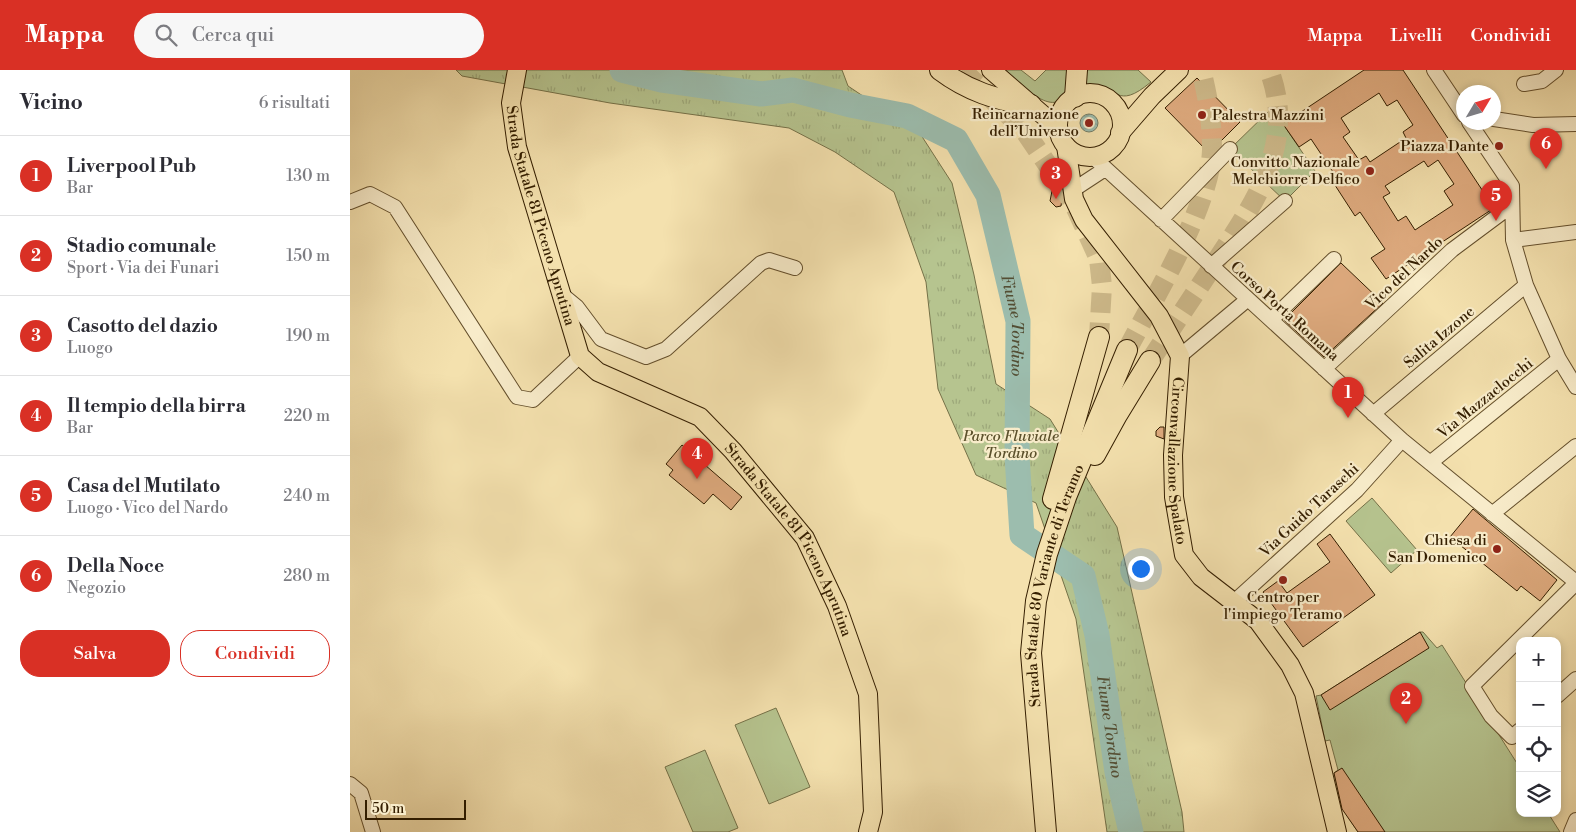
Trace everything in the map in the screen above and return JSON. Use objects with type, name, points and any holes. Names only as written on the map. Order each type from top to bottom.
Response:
[{"type":"highway","points":[[940,70],[976,92],[995,100],[1034,108]]},
{"type":"highway","points":[[1069,102],[1077,70]]},
{"type":"highway","points":[[1066,496],[1099,337]]},
{"type":"highway","name":"Strada Statale 80 Variante di Teramo","points":[[1046,832],[1031,653],[1038,572],[1066,496],[1127,350]]},
{"type":"highway","points":[[1066,496],[1092,462],[1116,415],[1150,361]]},
{"type":"main road","name":"Strada Statale 81 Piceno Aprutina","points":[[517,70],[511,104],[517,147],[580,356],[598,372],[700,417],[733,450],[805,538],[837,606],[868,694],[873,812],[868,832]]},
{"type":"main road","points":[[991,70],[1058,128],[1066,146],[1078,154],[1092,156],[1099,155],[1113,147],[1120,134],[1152,96],[1179,70]]},
{"type":"main road","points":[[1034,108],[1047,111],[1094,93],[1120,103],[1152,96]]},
{"type":"main road","points":[[1111,101],[1121,119],[1120,134]]},
{"type":"main road","points":[[1058,128],[1069,102]]},
{"type":"main road","name":"Circonvallazione Spalato","points":[[1066,146],[1074,199],[1084,220],[1159,316],[1180,356],[1174,455],[1174,496],[1184,555],[1201,577],[1235,601],[1258,621],[1290,665],[1304,693],[1337,832]]},
{"type":"main road","points":[[1073,190],[1092,156]]},
{"type":"street","points":[[1434,70],[1456,103]]},
{"type":"street","points":[[1524,84],[1542,81],[1556,70]]},
{"type":"street","points":[[1501,120],[1533,125],[1576,124]]},
{"type":"street","points":[[1474,130],[1512,186],[1513,240],[1526,285],[1559,359],[1576,387]]},
{"type":"street","points":[[1161,220],[1230,149]]},
{"type":"street","name":"Corso Porta Romana","points":[[1092,156],[1402,440],[1576,582]]},
{"type":"street","points":[[1073,190],[1106,169]]},
{"type":"street","points":[[350,202],[370,194],[395,206],[517,397],[533,400],[580,356]]},
{"type":"street","points":[[1211,266],[1285,200]]},
{"type":"street","name":"Vico del Nardo","points":[[1324,369],[1452,250],[1511,206]]},
{"type":"street","points":[[1513,240],[1576,232]]},
{"type":"street","points":[[1271,320],[1334,259]]},
{"type":"street","points":[[560,293],[577,307],[601,339],[646,357],[666,349],[761,263],[769,260],[795,268]]},
{"type":"street","name":"Salita Izzone","points":[[1373,414],[1526,285]]},
{"type":"street","points":[[1180,356],[1248,299]]},
{"type":"street","name":"Via Mazzaclocchi","points":[[1430,463],[1559,359]]},
{"type":"street","name":"Via Guido Taraschi","points":[[1235,601],[1357,490],[1402,440]]},
{"type":"street","points":[[1492,514],[1576,446]]},
{"type":"street","points":[[1516,734],[1512,737],[1491,716],[1472,686],[1576,582]]},
{"type":"street","points":[[1561,692],[1576,679]]},
{"type":"street","points":[[350,784],[361,793],[373,832]]},
{"type":"street","points":[[1571,832],[1576,820]]},
{"type":"green space","name":"Parco Fluviale Tordino","points":[[456,70],[842,70],[848,86],[921,135],[952,183],[974,275],[996,384],[1050,419],[1117,527],[1182,812],[1184,832],[1107,832],[1076,619],[1036,503],[976,475],[938,389],[926,282],[894,192],[835,152],[789,128],[610,103],[462,76]]},
{"type":"green space","points":[[1005,70],[1021,70],[1035,81],[1046,70],[1069,70],[1069,83],[1062,99],[1054,102],[1046,101],[1027,90]]},
{"type":"green space","points":[[1087,70],[1138,70],[1151,82],[1139,91],[1123,96],[1097,87],[1087,87],[1085,83]]},
{"type":"green space","points":[[1270,110],[1283,124],[1315,171],[1285,201],[1230,149]]},
{"type":"green space","points":[[1372,498],[1417,550],[1391,573],[1346,521]]},
{"type":"green space","points":[[1420,632],[1423,632],[1437,648],[1442,645],[1516,762],[1516,817],[1551,817],[1560,832],[1358,832],[1342,808],[1334,773],[1338,770],[1330,740],[1325,741],[1316,696],[1321,695]]},
{"type":"green space","points":[[776,708],[810,787],[769,804],[735,725]]},
{"type":"green space","points":[[705,750],[738,828],[728,832],[693,832],[665,767]]},
{"type":"water","points":[[1085,114],[1093,114],[1098,119],[1096,130],[1085,132],[1080,127],[1080,119]]},
{"type":"building","name":"Convitto Nazionale Melchiorre Delfico","points":[[1364,70],[1403,70],[1494,208],[1386,279],[1371,258],[1385,249],[1360,212],[1355,216],[1331,179],[1335,175],[1311,139],[1299,147],[1283,124]],"holes":[[[1379,93],[1387,106],[1397,100],[1413,125],[1403,132],[1406,138],[1370,162],[1366,156],[1359,160],[1343,137],[1350,132],[1341,118]],[[1438,160],[1454,184],[1444,191],[1453,205],[1415,230],[1406,216],[1398,221],[1383,197],[1390,193],[1385,186],[1424,161],[1428,167]]]},
{"type":"building","name":"Palestra Mazzini","points":[[1197,78],[1240,122],[1209,153],[1165,108]]},
{"type":"building","points":[[1052,191],[1062,198],[1061,206],[1056,207],[1050,201]]},
{"type":"building","points":[[1341,263],[1383,303],[1324,357],[1284,320]]},
{"type":"building","points":[[1160,427],[1164,427],[1164,439],[1156,436],[1156,431]]},
{"type":"building","points":[[682,445],[742,497],[731,510],[713,494],[704,504],[669,475],[673,470],[666,464]]},
{"type":"building","name":"Chiesa di San Domenico","points":[[1473,509],[1557,580],[1540,601],[1521,586],[1517,591],[1450,537]]},
{"type":"building","points":[[1330,534],[1375,595],[1303,647],[1263,592],[1278,581],[1287,593],[1330,562],[1317,544]]},
{"type":"building","points":[[1420,632],[1429,648],[1330,710],[1321,695]]},
{"type":"building","points":[[1342,768],[1385,832],[1358,832],[1342,809],[1334,773]]},
{"type":"waterway","name":"Fiume Tordino","points":[[622,70],[662,80],[761,94],[793,90],[850,105],[907,116],[956,140],[988,195],[1018,321],[1017,456],[1022,535],[1083,576],[1097,635],[1117,772],[1131,832]]},
{"type":"tunnel","points":[[962,70],[1024,130],[1074,204],[1099,259],[1102,286],[1099,337]]},
{"type":"tunnel","points":[[1127,350],[1179,252],[1202,198],[1209,173],[1212,150],[1211,129],[1208,99],[1201,70]]},
{"type":"tunnel","points":[[1150,361],[1242,221],[1256,197],[1266,174],[1274,149],[1278,124],[1277,97],[1269,70]]},
{"type":"place","name":"Palestra Mazzini","points":[[1202,115]]},
{"type":"place","name":"Reincarnazione dell’Universo","points":[[1089,123]]},
{"type":"place","name":"Piazza Dante","points":[[1499,146]]},
{"type":"place","name":"Della Noce","points":[[1546,169]]},
{"type":"place","name":"Convitto Nazionale Melchiorre Delfico","points":[[1370,171]]},
{"type":"place","name":"Casotto del dazio","points":[[1056,199]]},
{"type":"place","name":"Casa del Mutilato","points":[[1496,221]]},
{"type":"place","name":"Liverpool Pub","points":[[1348,418]]},
{"type":"place","name":"Il tempio della birra","points":[[697,479]]},
{"type":"place","name":"Chiesa di San Domenico","points":[[1497,549]]},
{"type":"place","name":"Centro per l'impiego Teramo","points":[[1283,580]]},
{"type":"place","name":"Stadio comunale","points":[[1406,724]]}]
